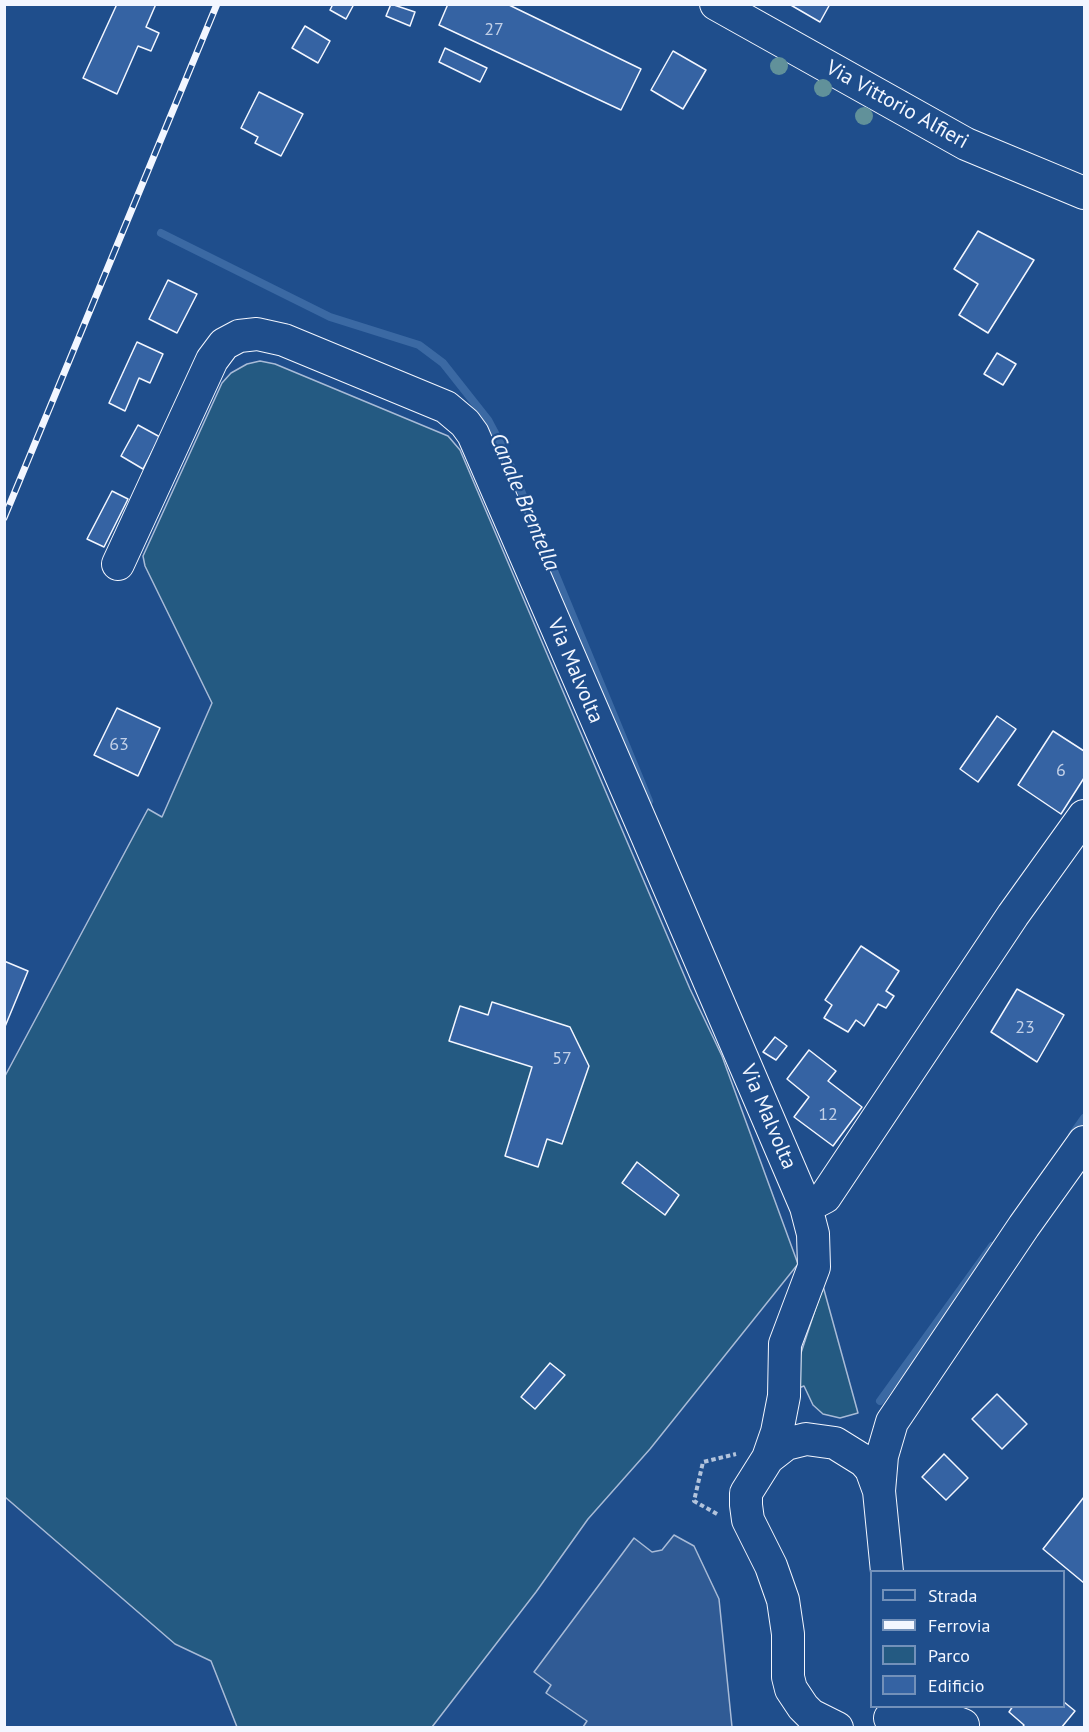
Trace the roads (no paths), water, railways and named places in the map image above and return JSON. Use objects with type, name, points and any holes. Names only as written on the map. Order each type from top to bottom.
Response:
[{"type":"street","name":"Via Vittorio Alfieri","points":[[716,4],[966,144],[1084,193]]},
{"type":"street","name":"Via Malvolta","points":[[118,564],[212,360],[224,344],[239,336],[257,334],[284,340],[439,404],[457,415],[473,434],[806,1207],[813,1234],[814,1267],[785,1344],[784,1396],[777,1432],[768,1458]]},
{"type":"street","points":[[806,1207],[825,1197],[1013,915],[1084,816]]},
{"type":"street","points":[[887,1570],[879,1491],[882,1456],[892,1422],[1024,1226],[1084,1142]]},
{"type":"street","points":[[784,1396],[806,1425],[864,1461],[871,1469],[879,1491]]},
{"type":"street","points":[[837,1728],[811,1715],[804,1717],[791,1689],[788,1677],[788,1634],[783,1600],[771,1566],[748,1520],[746,1493],[768,1458],[786,1444],[806,1439],[834,1443],[865,1435],[892,1422]]},
{"type":"street","points":[[888,1718],[926,1714],[958,1720]]},
{"type":"waterway","name":"Canale Brentella","points":[[161,233],[330,317],[419,345],[443,363],[488,420],[505,452],[649,801]]},
{"type":"waterway","points":[[1072,1135],[1084,1118]]},
{"type":"waterway","points":[[880,1401],[992,1246]]},
{"type":"railway","points":[[4,518],[217,4]]}]
